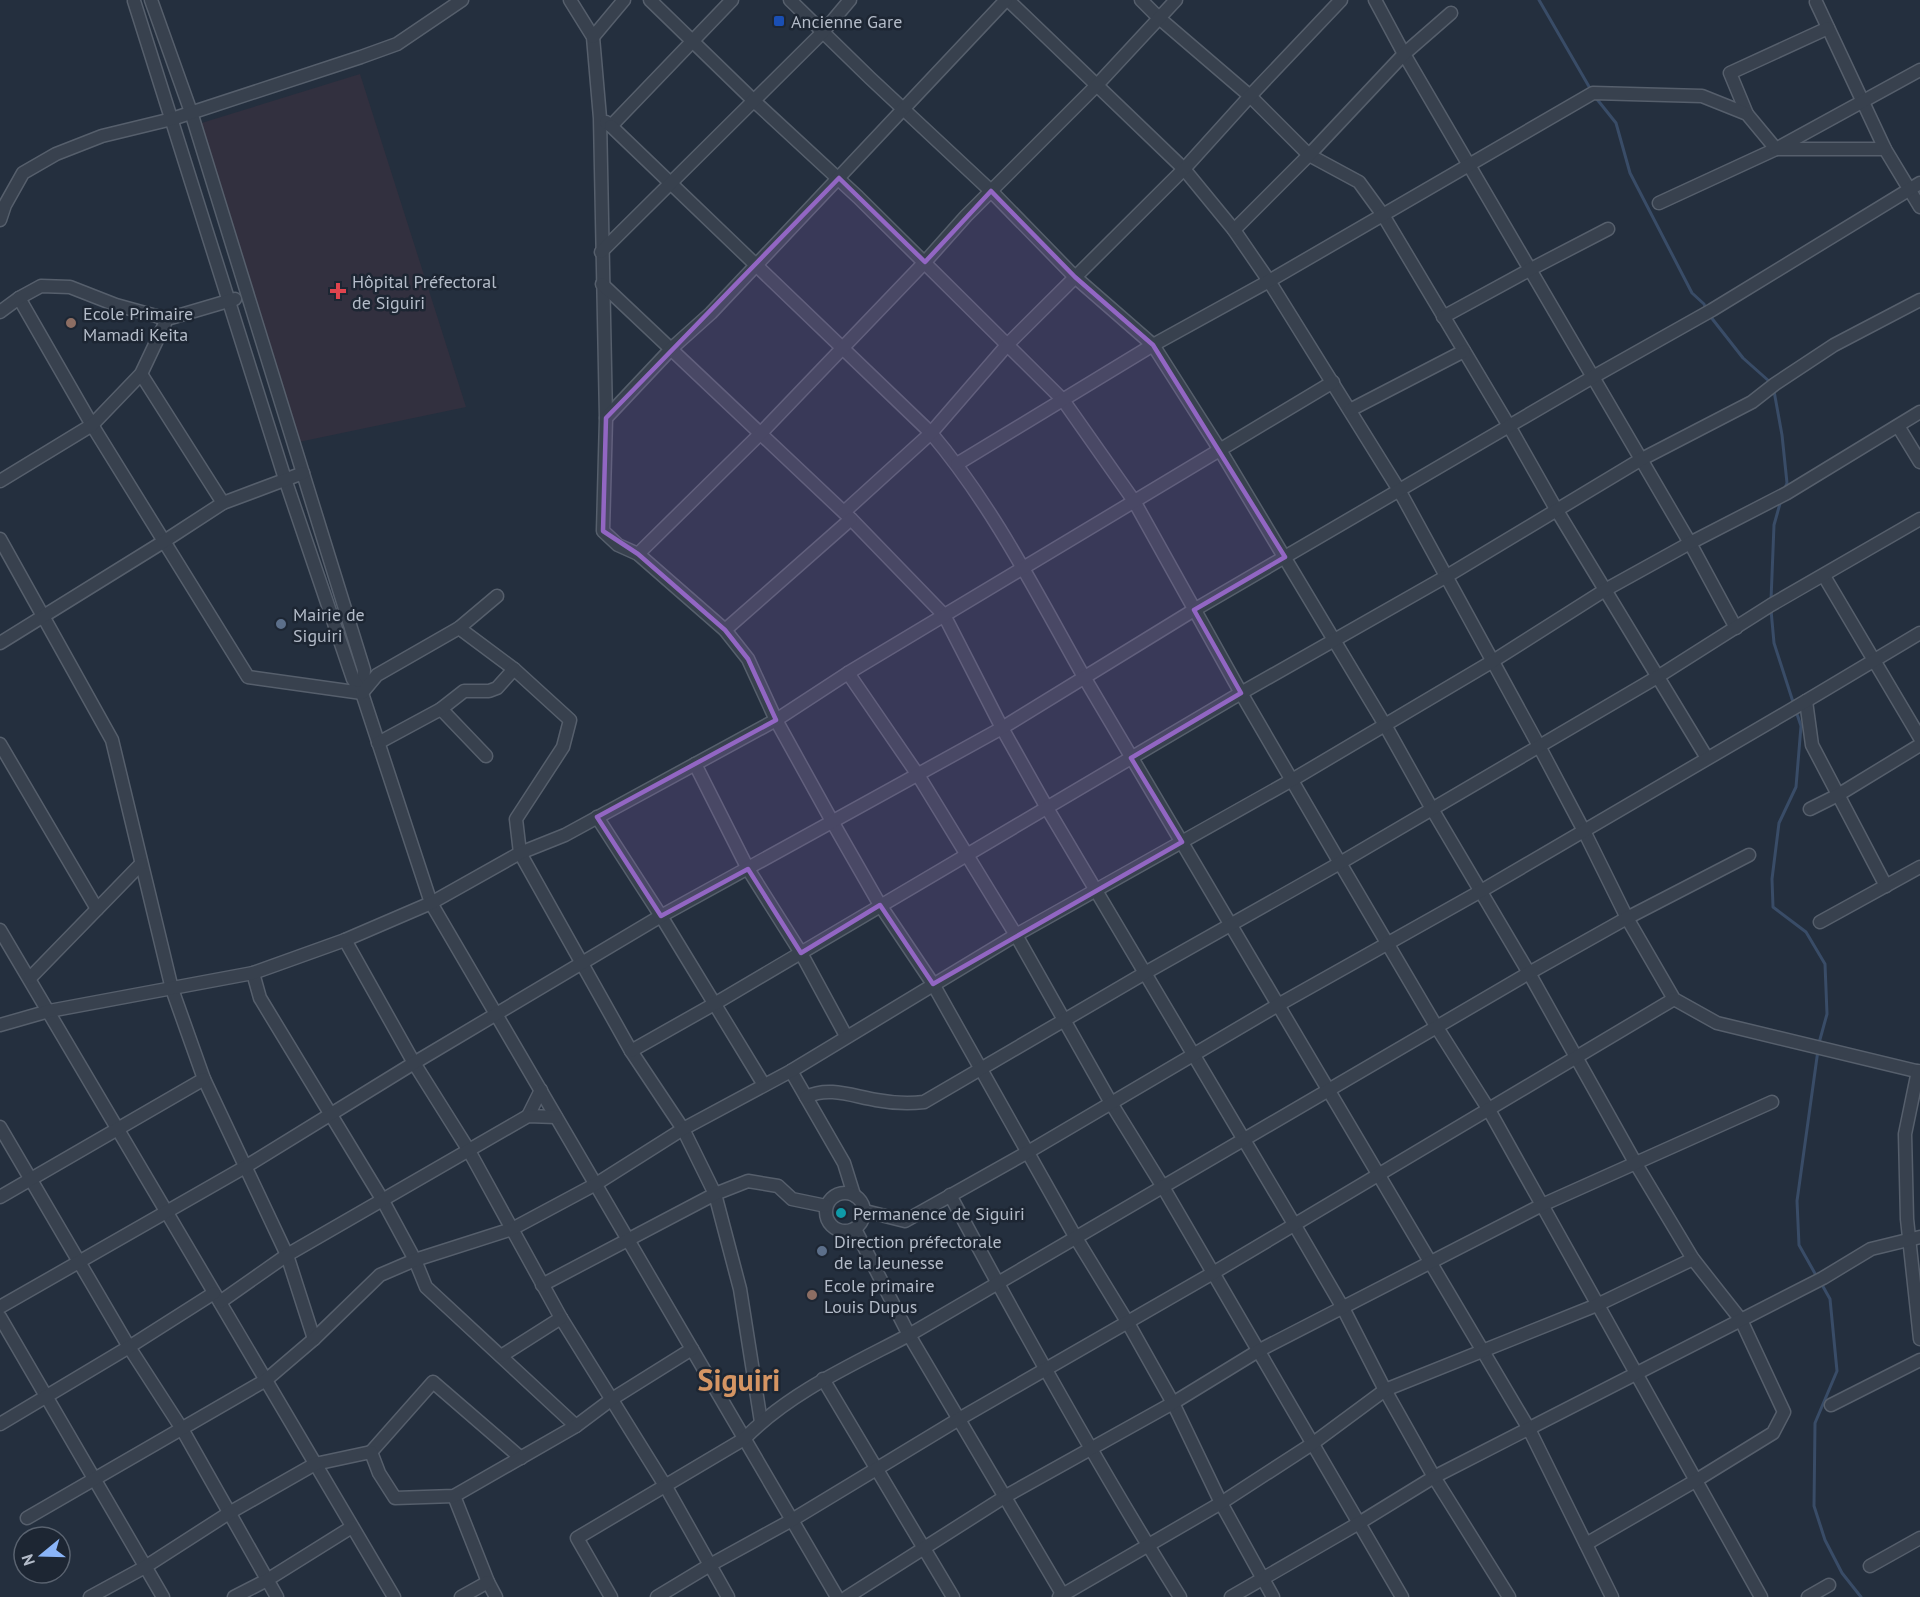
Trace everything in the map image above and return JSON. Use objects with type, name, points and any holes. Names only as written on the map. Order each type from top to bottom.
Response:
[{"type":"street","points":[[0,220],[5,205],[23,173],[56,154],[102,136],[172,119],[397,44],[462,0]]},
{"type":"street","points":[[570,0],[593,37],[600,118],[606,418],[603,531],[618,545],[638,554],[725,630],[747,659],[776,720],[833,823],[880,905],[933,984],[1076,1238],[1173,1403],[1221,1503],[1273,1597]]},
{"type":"street","points":[[593,37],[624,0]]},
{"type":"street","points":[[650,0],[753,100],[839,178],[1063,399],[1134,501],[1241,693],[1340,863],[1390,944],[1436,1026],[1489,1110],[1761,1597]]},
{"type":"street","points":[[611,126],[732,0]]},
{"type":"street","points":[[790,0],[991,191],[1075,277],[1153,345],[1285,557],[1482,891],[1636,1164],[1693,1259],[1741,1320],[1784,1412],[1773,1433],[1586,1544]]},
{"type":"street","points":[[601,252],[823,32],[850,0]]},
{"type":"street","points":[[606,418],[672,348],[711,313],[1007,0],[1184,169],[1234,230],[1269,281],[1400,490],[1539,746],[1627,918],[1674,999],[1717,1023],[1919,1072],[1905,1134],[1907,1219],[1915,1238],[1920,1339]]},
{"type":"street","points":[[1141,0],[1250,96],[1308,155],[1359,182],[1383,215],[1556,509],[1707,758]]},
{"type":"street","points":[[638,554],[760,434],[1176,0]]},
{"type":"street","points":[[725,630],[848,515],[931,433],[1008,344],[1184,169],[1341,0]]},
{"type":"street","points":[[1375,0],[1404,54],[1690,543],[1736,628]]},
{"type":"street","points":[[362,693],[364,670],[191,112],[152,5],[131,1],[172,119],[285,479],[353,679],[362,693],[431,903],[837,1597]]},
{"type":"street","points":[[1816,2],[1885,149],[1915,186],[1920,207]]},
{"type":"street","points":[[1234,230],[1404,54],[1451,13]]},
{"type":"street","points":[[1776,149],[1747,114],[1730,73],[1828,28]]},
{"type":"street","points":[[1659,203],[1776,149],[1920,70]]},
{"type":"street","points":[[957,464],[1153,345],[1269,281],[1593,93],[1702,96],[1747,114]]},
{"type":"street","points":[[600,118],[931,433],[957,464],[1023,568],[1131,758],[1529,1429],[1612,1597]]},
{"type":"street","points":[[1776,149],[1885,149]]},
{"type":"street","points":[[0,1307],[246,1167],[330,1113],[661,916],[1002,728],[1194,610],[1707,313],[1915,186]]},
{"type":"street","points":[[1443,317],[1608,229]]},
{"type":"street","points":[[602,284],[848,515],[944,615],[1002,728],[1047,808],[1294,1224],[1434,1477],[1509,1597]]},
{"type":"street","points":[[0,311],[41,286],[70,287],[116,305],[167,319],[247,295]]},
{"type":"street","points":[[19,298],[92,425],[248,677],[362,693]]},
{"type":"street","points":[[631,1051],[1241,693],[1447,576],[1640,460],[1752,402],[1834,345],[1920,300]]},
{"type":"street","points":[[0,481],[92,425],[141,374],[167,319]]},
{"type":"street","points":[[1350,410],[1464,351]]},
{"type":"street","points":[[141,374],[223,503]]},
{"type":"street","points":[[0,1025],[49,1011],[253,972],[345,940],[431,903],[520,853],[565,835],[776,720],[944,615],[1333,382]]},
{"type":"street","points":[[27,1518],[266,1380],[314,1339],[380,1275],[415,1260],[512,1229],[596,1184],[683,1129],[791,1071],[1016,935],[1292,780],[1493,661],[1605,590],[1783,495],[1920,412]]},
{"type":"street","points":[[1898,426],[1920,462]]},
{"type":"street","points":[[0,643],[223,503],[303,473]]},
{"type":"street","points":[[806,1097],[816,1092],[830,1091],[910,1104],[924,1102],[1340,863],[1659,676],[1920,519]]},
{"type":"street","points":[[0,539],[112,740],[172,989],[204,1079],[287,1255],[314,1339]]},
{"type":"street","points":[[1824,576],[1920,738]]},
{"type":"street","points":[[362,693],[377,675],[459,628],[497,596]]},
{"type":"street","points":[[459,628],[514,669],[570,720],[563,747],[516,819],[520,853],[631,1051],[683,1129],[715,1194],[740,1289],[762,1422]]},
{"type":"street","points":[[864,1211],[905,1221],[1028,1152],[1278,1005],[1482,891],[1920,633]]},
{"type":"street","points":[[378,743],[441,709],[464,691],[489,691],[497,688],[514,669]]},
{"type":"street","points":[[848,674],[918,775],[1016,935],[1111,1103],[1163,1187],[1402,1597]]},
{"type":"street","points":[[1799,705],[1812,746],[1886,886]]},
{"type":"street","points":[[441,709],[486,756]]},
{"type":"street","points":[[0,744],[97,909]]},
{"type":"street","points":[[1810,809],[1838,795],[1920,745]]},
{"type":"street","points":[[695,764],[748,869],[801,953],[846,1036]]},
{"type":"street","points":[[597,817],[716,1003],[764,1085]]},
{"type":"street","points":[[611,1597],[577,1538],[744,1439],[762,1422],[824,1379],[909,1335],[998,1284],[1529,973],[1627,918],[1749,855]]},
{"type":"street","points":[[30,978],[141,864]]},
{"type":"street","points":[[1820,922],[1920,867]]},
{"type":"street","points":[[0,930],[394,1597]]},
{"type":"street","points":[[345,940],[414,1063],[468,1149],[561,1318],[666,1487],[728,1597]]},
{"type":"street","points":[[253,972],[261,998],[382,1200],[415,1260],[426,1287],[576,1426]]},
{"type":"street","points":[[657,1597],[710,1564],[792,1520],[959,1419],[1128,1323],[1674,999]]},
{"type":"street","points":[[791,1071],[844,1163],[854,1195],[863,1205],[862,1222],[855,1229],[842,1232],[830,1226],[825,1213],[826,1206],[834,1196],[848,1193],[854,1195]]},
{"type":"street","points":[[0,1197],[204,1079]]},
{"type":"street","points":[[528,1116],[541,1090]]},
{"type":"street","points":[[847,1597],[1006,1496],[1091,1450],[1258,1352],[1542,1205],[1772,1102]]},
{"type":"street","points":[[0,1424],[468,1149],[528,1116],[556,1117]]},
{"type":"street","points":[[0,1127],[129,1347],[182,1429],[277,1597]]},
{"type":"street","points":[[542,1285],[715,1194],[748,1180],[778,1186],[792,1199],[826,1206]]},
{"type":"street","points":[[950,1195],[1091,1450],[1180,1597]]},
{"type":"street","points":[[855,1229],[909,1335],[1006,1496],[1062,1596],[1221,1503],[1312,1444],[1385,1390],[1597,1305],[1693,1259]]},
{"type":"street","points":[[1231,1597],[1434,1477],[1819,1280],[1871,1249],[1915,1238]]},
{"type":"street","points":[[0,1317],[163,1597]]},
{"type":"street","points":[[501,1356],[561,1318]]},
{"type":"street","points":[[371,1452],[379,1473],[395,1498],[454,1496],[576,1426],[612,1399],[692,1349]]},
{"type":"street","points":[[1831,1405],[1920,1360]]},
{"type":"street","points":[[824,1379],[953,1597]]},
{"type":"street","points":[[90,1597],[145,1567],[229,1513],[315,1464],[371,1452],[433,1382],[521,1458]]},
{"type":"street","points":[[454,1496],[496,1597]]},
{"type":"street","points":[[234,1597],[267,1580],[352,1527]]},
{"type":"street","points":[[1870,1566],[1916,1540],[1920,1554]]},
{"type":"street","points":[[461,1597],[488,1582]]},
{"type":"street","points":[[1808,1597],[1829,1585]]},
{"type":"highlighted area","points":[[839,178],[925,262],[991,191],[1075,277],[1153,345],[1285,557],[1194,610],[1241,693],[1131,758],[1182,842],[933,984],[880,905],[801,953],[748,869],[661,916],[597,817],[776,720],[748,659],[725,630],[638,554],[603,531],[606,418]]},
{"type":"shaded area","name":"Hôpital Préfectoral de Siguiri","points":[[360,74],[466,407],[294,443],[195,125]]},
{"type":"waterway","points":[[1539,0],[1591,90]]},
{"type":"waterway","points":[[1596,98],[1616,123],[1630,173],[1692,293],[1704,304],[1707,311]]},
{"type":"waterway","points":[[1710,316],[1743,358],[1770,382]]},
{"type":"waterway","points":[[1774,391],[1782,435],[1787,483],[1785,488]]},
{"type":"waterway","points":[[1771,600],[1774,525],[1781,500]]},
{"type":"waterway","points":[[1771,610],[1774,643],[1794,705]]},
{"type":"waterway","points":[[1796,711],[1801,726],[1796,787],[1779,823],[1772,879],[1773,907],[1806,932],[1825,964],[1827,1014],[1819,1043]]},
{"type":"waterway","points":[[1817,1277],[1799,1245],[1797,1201],[1818,1050]]},
{"type":"waterway","points":[[1821,1283],[1830,1299],[1837,1371],[1815,1423],[1814,1506],[1825,1540],[1842,1573],[1861,1597]]},
{"type":"place","name":"Ancienne Gare","points":[[779,21]]},
{"type":"place","name":"Hôpital Préfectoral de Siguiri","points":[[338,291]]},
{"type":"place","name":"Ecole Primaire Mamadi Keita","points":[[71,323]]},
{"type":"place","name":"Mairie de Siguiri","points":[[281,624]]},
{"type":"place","name":"Permanence de Siguiri","points":[[841,1213]]},
{"type":"place","name":"Direction préfectorale de la Jeunesse","points":[[822,1251]]},
{"type":"place","name":"Ecole primaire Louis Dupus","points":[[812,1295]]},
{"type":"district","name":"Siguiri","points":[[739,1379]]}]
